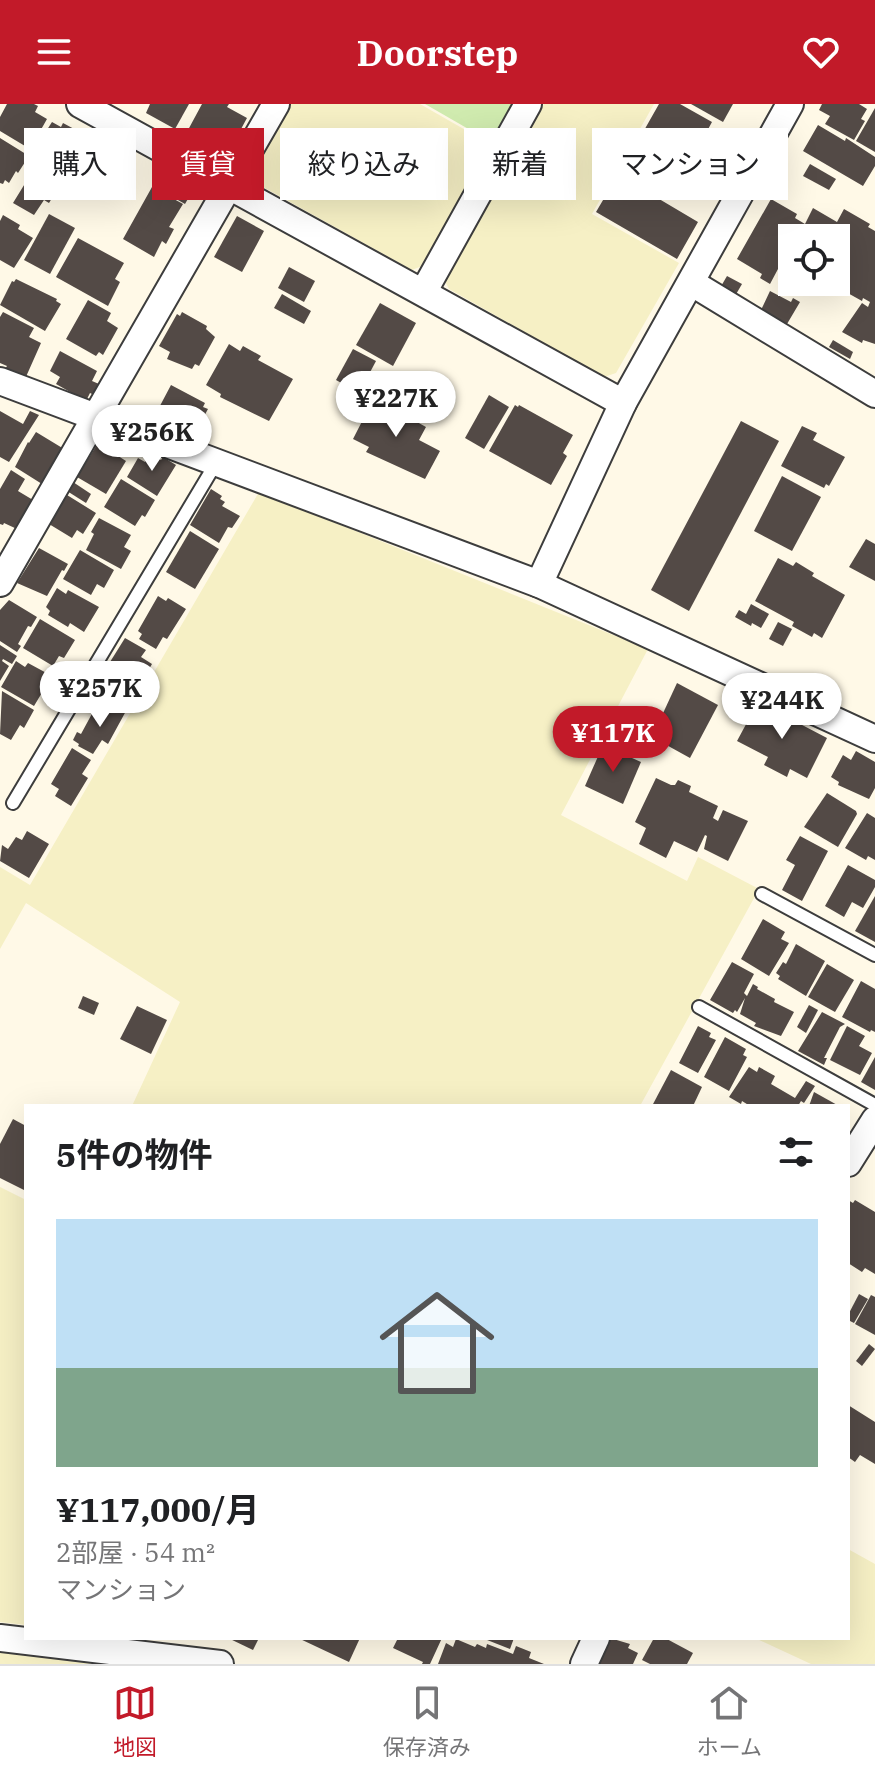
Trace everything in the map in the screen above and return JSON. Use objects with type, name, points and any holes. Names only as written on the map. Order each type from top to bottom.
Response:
[{"type":"street","points":[[80,104],[152,143]]},
{"type":"street","points":[[262,128],[276,104]]},
{"type":"street","points":[[424,291],[528,104]]},
{"type":"street","points":[[539,584],[623,403],[790,104]]},
{"type":"street","points":[[0,583],[221,200]]},
{"type":"street","points":[[257,200],[623,403]]},
{"type":"street","points":[[692,283],[875,394]]},
{"type":"street","points":[[0,381],[539,584],[875,739]]},
{"type":"street","points":[[850,1160],[875,1120]]},
{"type":"street","points":[[0,1638],[220,1664]]},
{"type":"street","points":[[584,1664],[595,1640]]},
{"type":"lane","points":[[13,803],[216,463]]},
{"type":"lane","points":[[762,894],[875,955]]},
{"type":"lane","points":[[699,1007],[875,1105]]},
{"type":"shaded area","points":[[289,104],[420,104],[464,129],[464,191],[422,266],[412,270],[286,200],[448,200],[448,128],[280,128],[280,196],[264,188],[264,148]]},
{"type":"shaded area","points":[[544,104],[654,104],[640,128],[592,128],[592,200],[600,200],[592,214],[679,263],[616,373],[604,377],[449,289],[445,281],[490,200],[576,200],[576,128],[531,128]]},
{"type":"shaded area","points":[[259,492],[648,649],[561,815],[687,881],[698,857],[759,889],[641,1104],[133,1104],[180,1002],[26,903],[0,949],[0,867],[30,885]]},
{"type":"shaded area","points":[[0,1187],[24,1199],[24,1625],[0,1622]]},
{"type":"shaded area","points":[[850,1550],[875,1564],[875,1664],[811,1664],[759,1640],[850,1640]]},
{"type":"shaded area","points":[[0,1650],[116,1664],[0,1664]]},
{"type":"green space","points":[[425,104],[512,104],[499,128],[467,128]]},
{"type":"building","points":[[7,104],[34,104],[38,106],[35,112],[47,119],[42,128],[24,128],[24,145],[0,131],[0,117]]},
{"type":"building","points":[[150,104],[189,104],[176,128],[146,113]]},
{"type":"building","points":[[202,104],[229,104],[227,107],[247,118],[242,128],[189,128]]},
{"type":"building","points":[[659,104],[680,104],[712,122],[709,128],[645,128]]},
{"type":"building","points":[[691,104],[733,104],[723,122]]},
{"type":"building","points":[[822,104],[859,104],[867,109],[861,119],[865,121],[854,140],[825,124],[830,116],[819,110]]},
{"type":"building","points":[[875,108],[875,152],[856,141]]},
{"type":"building","points":[[52,122],[72,128],[48,128]]},
{"type":"building","points":[[818,125],[875,157],[875,166],[863,186],[803,151]]},
{"type":"building","points":[[0,138],[24,153],[24,164],[9,183],[5,180],[3,184],[0,183]]},
{"type":"building","points":[[810,164],[836,179],[829,190],[803,176]]},
{"type":"building","points":[[24,185],[24,200],[44,200],[34,215],[13,203]]},
{"type":"building","points":[[152,187],[152,200],[176,200],[183,204],[169,227],[174,229],[166,244],[162,241],[154,257],[123,239]]},
{"type":"building","points":[[603,200],[661,200],[698,222],[677,259],[596,212]]},
{"type":"building","points":[[770,200],[797,214],[795,218],[805,224],[778,224],[778,269],[770,284],[760,278],[762,274],[737,259]]},
{"type":"building","points":[[813,208],[837,222],[844,209],[870,224],[868,227],[875,231],[875,344],[863,340],[862,343],[842,332],[862,303],[868,307],[870,302],[863,298],[862,301],[850,294],[850,224],[805,224]]},
{"type":"building","points":[[49,214],[75,228],[50,274],[24,260]]},
{"type":"building","points":[[3,215],[20,225],[18,229],[33,238],[14,268],[0,260],[0,221]]},
{"type":"building","points":[[237,216],[264,231],[242,272],[214,257]]},
{"type":"building","points":[[78,238],[124,263],[115,279],[120,282],[108,306],[56,277]]},
{"type":"building","points":[[289,267],[315,281],[304,302],[278,288]]},
{"type":"building","points":[[727,276],[742,284],[735,296],[720,288]]},
{"type":"building","points":[[16,279],[57,299],[61,304],[45,331],[0,305]]},
{"type":"building","points":[[770,291],[791,302],[793,298],[800,302],[787,324],[761,310]]},
{"type":"building","points":[[282,294],[311,311],[304,324],[274,308]]},
{"type":"building","points":[[88,300],[111,313],[107,321],[118,328],[103,355],[99,352],[96,356],[66,339]]},
{"type":"building","points":[[380,303],[416,323],[393,366],[356,345]]},
{"type":"building","points":[[3,312],[34,328],[29,337],[41,343],[25,379],[0,363],[0,317]]},
{"type":"building","points":[[182,312],[207,326],[206,329],[215,337],[199,366],[195,364],[192,369],[167,359],[170,352],[159,346],[177,314],[180,316]]},
{"type":"building","points":[[833,340],[853,352],[850,359],[829,347]]},
{"type":"building","points":[[229,344],[240,351],[243,346],[261,356],[258,360],[293,379],[269,421],[220,397],[221,394],[206,385]]},
{"type":"building","points":[[353,349],[376,361],[359,393],[336,380]]},
{"type":"building","points":[[60,351],[97,371],[92,381],[99,384],[94,395],[90,393],[86,401],[56,384],[60,377],[50,371]]},
{"type":"building","points":[[171,385],[205,403],[203,407],[208,409],[191,440],[153,419]]},
{"type":"building","points":[[489,395],[509,407],[484,449],[465,438]]},
{"type":"building","points":[[374,398],[426,427],[419,440],[440,451],[425,479],[366,452],[369,447],[353,439]]},
{"type":"building","points":[[515,405],[573,435],[563,453],[567,456],[551,485],[489,451]]},
{"type":"building","points":[[0,411],[23,424],[30,411],[39,415],[9,462],[0,457]]},
{"type":"building","points":[[741,421],[779,441],[689,611],[651,590]]},
{"type":"building","points":[[802,426],[817,433],[813,440],[845,457],[829,486],[826,484],[824,488],[781,466]]},
{"type":"building","points":[[36,432],[64,449],[42,484],[15,467]]},
{"type":"building","points":[[98,443],[126,461],[106,494],[77,477]]},
{"type":"building","points":[[149,454],[161,460],[163,457],[176,465],[157,496],[127,477],[138,458],[145,462]]},
{"type":"building","points":[[11,470],[25,479],[18,491],[33,500],[17,529],[0,524],[0,489]]},
{"type":"building","points":[[782,476],[821,497],[792,551],[754,531]]},
{"type":"building","points":[[121,479],[155,500],[145,517],[142,515],[135,526],[104,507]]},
{"type":"building","points":[[73,482],[91,494],[86,503],[67,491]]},
{"type":"building","points":[[211,489],[222,496],[220,499],[225,502],[222,506],[240,516],[232,528],[228,527],[219,543],[190,525]]},
{"type":"building","points":[[67,495],[96,513],[83,534],[77,530],[72,538],[49,524]]},
{"type":"building","points":[[99,518],[131,535],[124,547],[131,551],[121,569],[86,550]]},
{"type":"building","points":[[190,531],[219,549],[195,589],[166,572]]},
{"type":"building","points":[[866,539],[875,544],[875,581],[849,567]]},
{"type":"building","points":[[39,548],[68,564],[47,596],[17,583]]},
{"type":"building","points":[[80,550],[114,570],[104,588],[97,584],[91,595],[63,579]]},
{"type":"building","points":[[778,558],[793,566],[796,562],[814,573],[812,576],[845,595],[822,638],[814,633],[812,637],[792,626],[794,622],[755,601]]},
{"type":"building","points":[[57,588],[66,594],[68,590],[99,607],[84,632],[48,615],[50,611],[46,607]]},
{"type":"building","points":[[158,596],[186,609],[167,639],[163,637],[156,649],[139,639],[142,634],[138,631]]},
{"type":"building","points":[[9,600],[37,617],[31,627],[28,626],[17,652],[0,641],[0,610]]},
{"type":"building","points":[[751,604],[769,614],[761,628],[735,617],[739,610],[746,614]]},
{"type":"building","points":[[40,619],[75,640],[64,658],[59,656],[53,666],[23,648]]},
{"type":"building","points":[[778,622],[792,629],[783,646],[769,639]]},
{"type":"building","points":[[125,638],[146,650],[141,657],[152,664],[142,681],[139,679],[132,690],[112,678],[119,667],[110,662]]},
{"type":"building","points":[[0,645],[17,656],[12,664],[3,659],[9,666],[0,681]]},
{"type":"building","points":[[16,661],[25,667],[28,663],[52,676],[34,706],[1,687]]},
{"type":"building","points":[[677,683],[718,705],[690,758],[652,737]]},
{"type":"building","points":[[2,691],[34,710],[24,728],[20,725],[11,740],[0,734]]},
{"type":"building","points":[[758,702],[827,738],[807,778],[790,769],[787,777],[764,765],[768,757],[737,741]]},
{"type":"building","points":[[113,704],[126,711],[108,744],[102,740],[93,754],[78,746],[73,740],[77,732],[81,734],[94,710],[101,714],[104,710],[108,712]]},
{"type":"building","points":[[603,745],[641,762],[623,804],[585,786]]},
{"type":"building","points":[[72,748],[91,760],[82,774],[88,778],[71,806],[55,796],[59,789],[51,784]]},
{"type":"building","points":[[856,751],[875,762],[875,788],[869,799],[838,785],[839,782],[831,777],[843,755],[851,760]]},
{"type":"building","points":[[656,778],[671,785],[678,780],[691,786],[689,792],[718,806],[713,818],[718,821],[723,810],[748,821],[728,861],[704,849],[705,835],[697,852],[674,841],[666,858],[639,844],[646,828],[635,822]]},
{"type":"building","points":[[827,793],[857,814],[838,847],[804,827]]},
{"type":"building","points":[[867,813],[875,818],[875,860],[868,856],[866,860],[845,848]]},
{"type":"building","points":[[27,831],[49,844],[29,878],[0,861],[2,845],[8,849],[16,837],[22,840]]},
{"type":"building","points":[[800,836],[828,851],[802,901],[782,890],[795,865],[786,860]]},
{"type":"building","points":[[848,865],[875,880],[875,887],[863,908],[852,902],[844,917],[825,906]]},
{"type":"building","points":[[875,896],[875,942],[855,931]]},
{"type":"building","points":[[763,919],[785,932],[781,939],[789,943],[769,976],[741,959]]},
{"type":"building","points":[[796,944],[825,961],[806,996],[778,979],[780,976],[776,973],[783,962],[786,964]]},
{"type":"building","points":[[732,962],[754,974],[744,993],[747,996],[753,984],[775,999],[774,1002],[794,1012],[781,1036],[754,1026],[756,1023],[740,1014],[745,998],[737,1012],[735,1010],[733,1013],[710,1000]]},
{"type":"building","points":[[827,964],[854,980],[835,1012],[808,997]]},
{"type":"building","points":[[861,981],[875,989],[875,1032],[842,1017]]},
{"type":"building","points":[[83,996],[99,1003],[94,1015],[78,1008]]},
{"type":"building","points":[[809,1005],[818,1010],[806,1033],[797,1027]]},
{"type":"building","points":[[137,1006],[167,1020],[151,1054],[120,1039]]},
{"type":"building","points":[[822,1012],[845,1024],[840,1027],[824,1058],[827,1058],[824,1065],[798,1051]]},
{"type":"building","points":[[698,1026],[711,1033],[709,1037],[716,1040],[698,1073],[679,1063]]},
{"type":"building","points":[[847,1026],[865,1036],[859,1046],[872,1053],[860,1075],[830,1060]]},
{"type":"building","points":[[725,1037],[746,1049],[743,1055],[747,1057],[729,1091],[704,1077]]},
{"type":"building","points":[[875,1057],[875,1090],[861,1082]]},
{"type":"building","points":[[749,1067],[757,1072],[759,1067],[775,1076],[771,1084],[795,1098],[806,1081],[815,1086],[804,1103],[801,1101],[799,1104],[747,1104],[742,1101],[741,1104],[729,1097]]},
{"type":"building","points":[[671,1070],[702,1087],[694,1104],[653,1104]]},
{"type":"building","points":[[814,1092],[835,1104],[810,1104]]},
{"type":"building","points":[[13,1119],[24,1125],[24,1190],[0,1178],[0,1144]]},
{"type":"building","points":[[855,1200],[875,1212],[875,1274],[865,1268],[862,1272],[850,1264],[850,1201],[853,1203]]},
{"type":"building","points":[[859,1294],[868,1299],[854,1323],[850,1321],[850,1311]]},
{"type":"building","points":[[871,1295],[875,1297],[875,1335],[855,1324]]},
{"type":"building","points":[[869,1344],[875,1349],[862,1366],[856,1361]]},
{"type":"building","points":[[850,1406],[875,1422],[875,1464],[860,1455],[855,1462],[850,1458]]},
{"type":"building","points":[[232,1640],[258,1640],[253,1650]]},
{"type":"building","points":[[302,1640],[359,1640],[349,1662]]},
{"type":"building","points":[[397,1640],[441,1640],[430,1664],[422,1664],[393,1648]]},
{"type":"building","points":[[458,1640],[475,1647],[477,1644],[486,1648],[487,1644],[513,1654],[516,1646],[531,1652],[529,1658],[544,1664],[438,1664],[446,1643],[453,1647]]},
{"type":"building","points":[[487,1640],[513,1640],[510,1649]]},
{"type":"building","points":[[609,1640],[630,1644],[628,1648],[638,1653],[633,1664],[598,1664]]},
{"type":"building","points":[[653,1640],[669,1640],[693,1653],[687,1664],[650,1664],[642,1660]]}]
